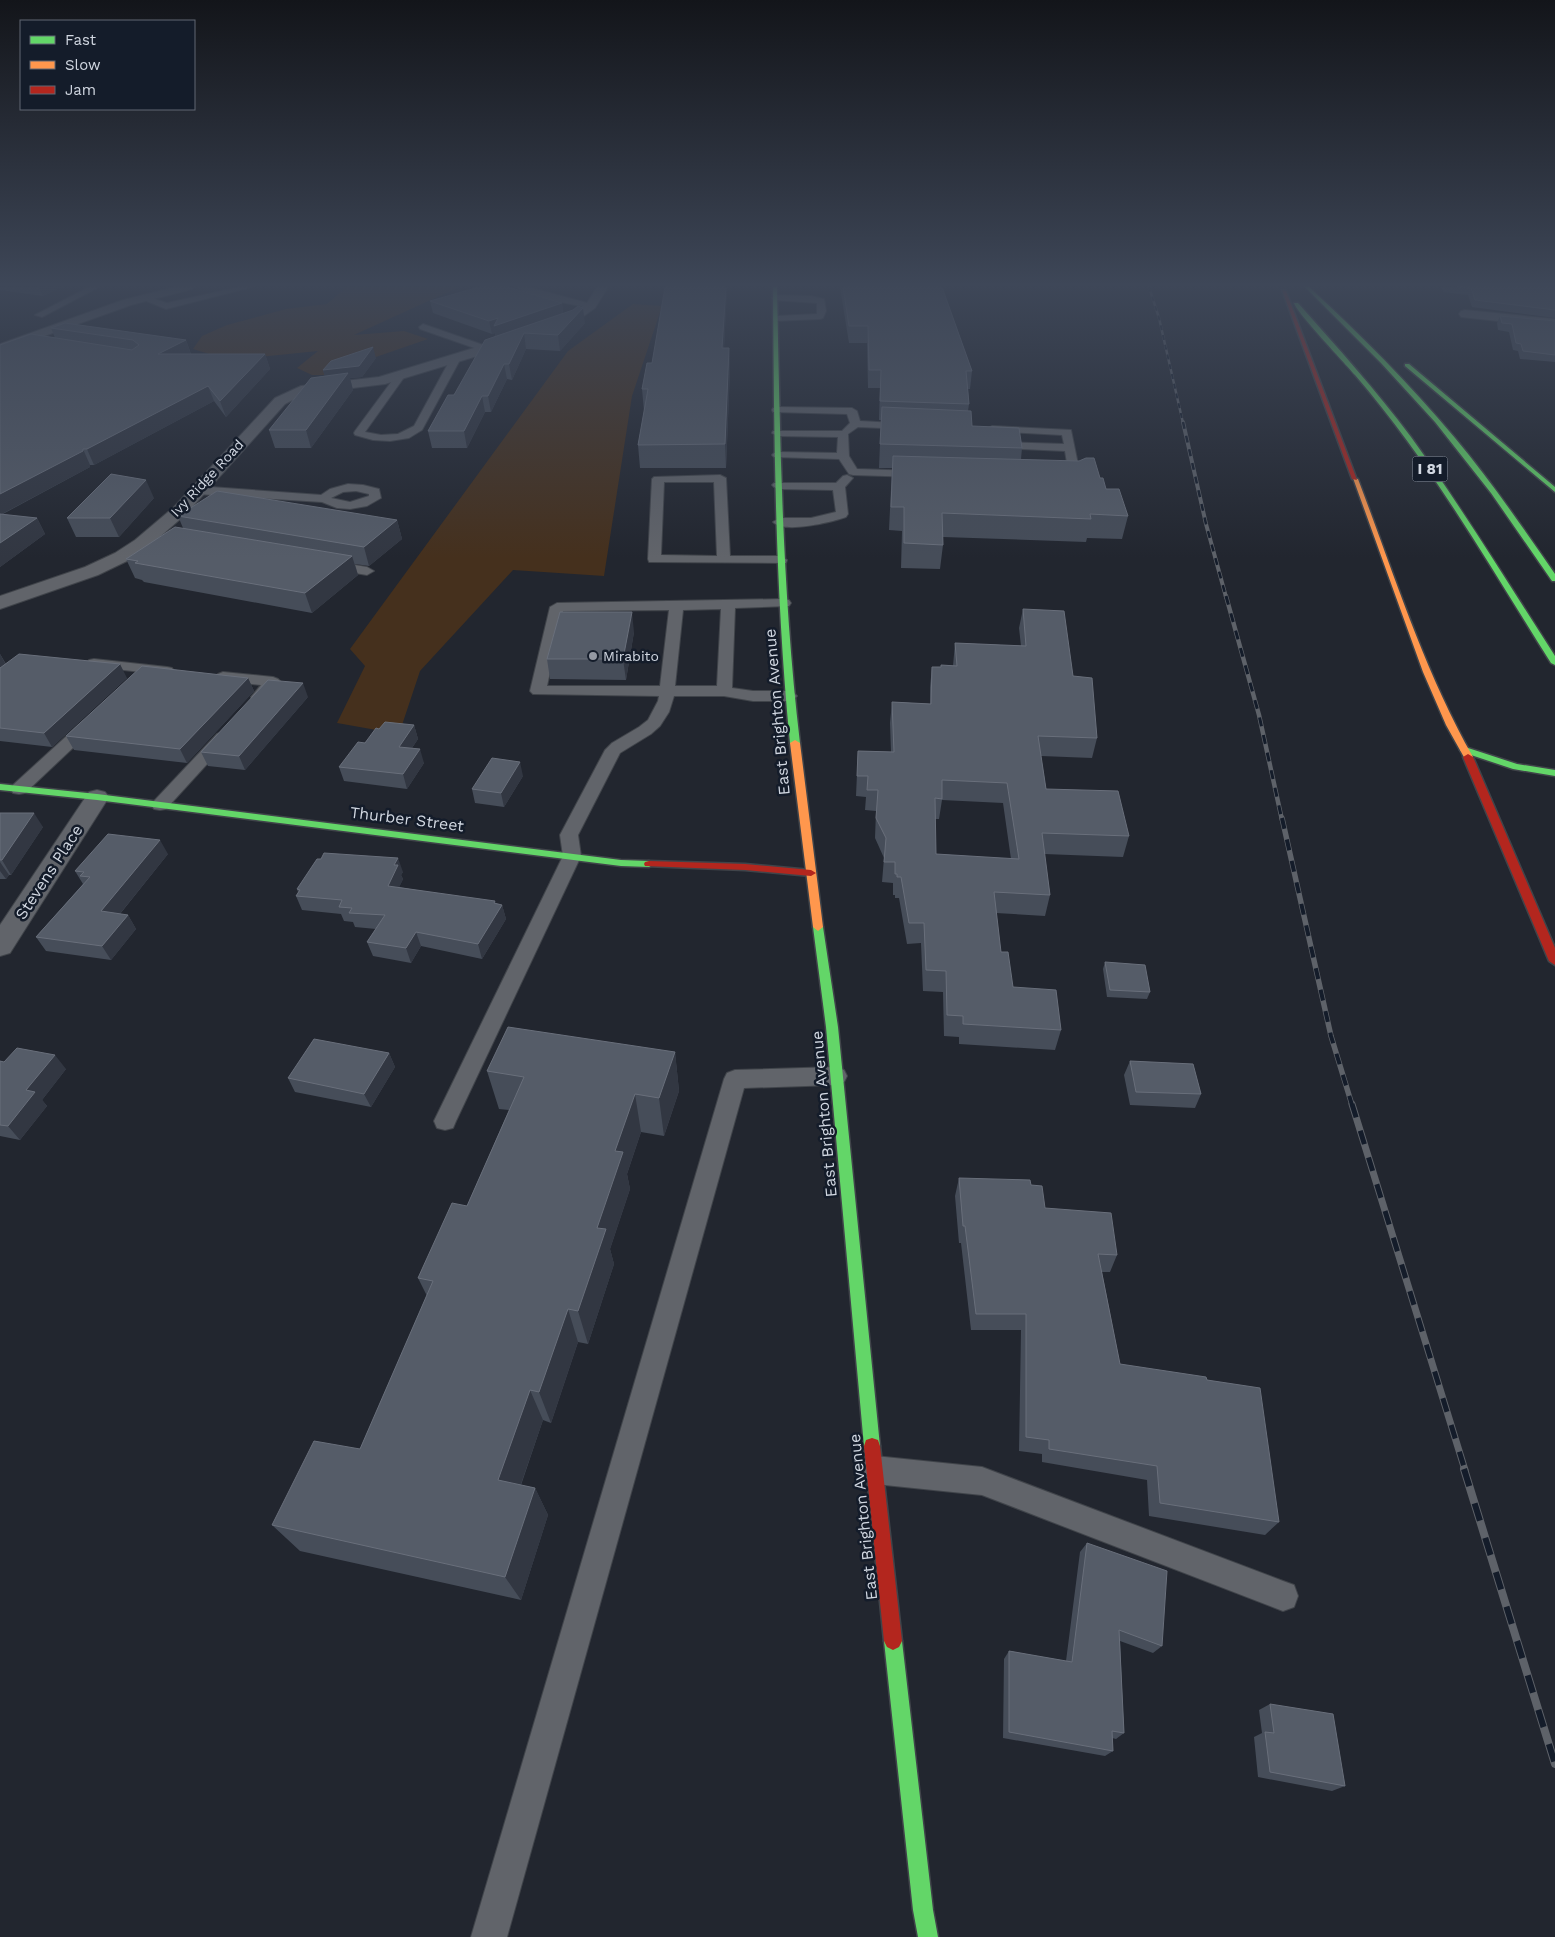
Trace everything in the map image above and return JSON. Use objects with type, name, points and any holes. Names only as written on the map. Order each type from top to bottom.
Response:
[{"type":"main road","name":"East Brighton Avenue","points":[[777,377],[779,522],[789,696],[810,873],[832,1028],[875,1470],[923,1910],[928,1937]]},
{"type":"main road","points":[[1315,377],[1427,672],[1450,725],[1465,750],[1555,960]]},
{"type":"main road","name":"I 81","points":[[1358,377],[1412,443],[1491,559],[1555,663]]},
{"type":"main road","name":"I 81","points":[[1398,377],[1446,432],[1498,498],[1555,579]]},
{"type":"main road","points":[[1420,377],[1555,490]]},
{"type":"main road","points":[[1465,750],[1504,751]]},
{"type":"main road","points":[[1465,750],[1516,767],[1555,774]]},
{"type":"main road","name":"Thurber Street","points":[[0,787],[97,797],[621,862],[746,867],[810,873]]},
{"type":"street","name":"Ivy Ridge Road","points":[[0,602],[80,576],[120,558],[151,536],[280,401],[296,392],[311,388],[380,382],[395,377]]},
{"type":"street","name":"Stevens Place","points":[[0,946],[97,797]]},
{"type":"lane","points":[[399,377],[359,433],[378,437],[400,437],[412,434],[418,428],[445,377]]},
{"type":"lane","points":[[777,410],[852,411],[855,424]]},
{"type":"lane","points":[[778,433],[843,434],[855,424],[922,426]]},
{"type":"lane","points":[[980,429],[1067,432],[1075,479],[1056,478]]},
{"type":"lane","points":[[843,434],[843,456],[853,472]]},
{"type":"lane","points":[[998,445],[1070,448]]},
{"type":"lane","points":[[778,454],[843,456]]},
{"type":"lane","points":[[778,486],[839,487],[853,472],[930,474]]},
{"type":"lane","points":[[724,559],[720,478],[658,479],[654,559],[781,560]]},
{"type":"lane","points":[[779,522],[811,523],[828,520],[842,514],[839,487]]},
{"type":"lane","points":[[197,490],[324,499]]},
{"type":"lane","points":[[151,536],[169,538]]},
{"type":"lane","points":[[319,563],[366,571]]},
{"type":"lane","points":[[784,603],[557,607],[538,691],[724,691],[753,696],[789,696]]},
{"type":"lane","points":[[724,691],[719,663],[721,638],[728,604]]},
{"type":"lane","points":[[445,1121],[572,856],[569,835],[613,750],[653,724],[666,701],[667,691],[677,663],[680,638],[676,606]]},
{"type":"lane","points":[[79,661],[187,673]]},
{"type":"lane","points":[[134,682],[148,669]]},
{"type":"lane","points":[[206,675],[273,682],[247,711]]},
{"type":"lane","points":[[19,789],[98,716]]},
{"type":"lane","points":[[160,805],[233,725]]},
{"type":"lane","points":[[489,1937],[735,1079],[836,1076]]},
{"type":"lane","points":[[875,1470],[982,1480],[1283,1596]]},
{"type":"shaded area","points":[[549,377],[638,377],[632,396],[604,576],[513,570],[420,671],[399,734],[337,723],[365,666],[350,649]]},
{"type":"building","points":[[0,377],[243,377],[220,401],[208,386],[87,449],[83,449],[83,451],[0,494]]},
{"type":"building","points":[[345,377],[306,430],[269,430],[311,378]]},
{"type":"building","points":[[464,377],[497,377],[488,396],[482,396],[464,431],[428,431],[448,395],[454,395]]},
{"type":"building","points":[[644,377],[728,377],[725,444],[638,445],[648,389],[642,389]]},
{"type":"building","points":[[881,377],[967,377],[969,404],[880,401]]},
{"type":"building","points":[[882,407],[971,411],[972,426],[1019,428],[1022,448],[880,444]]},
{"type":"building","points":[[893,456],[1079,461],[1086,458],[1094,458],[1100,478],[1103,478],[1106,489],[1119,489],[1128,516],[1090,514],[1091,519],[942,513],[943,545],[904,543],[904,507],[891,507]]},
{"type":"building","points":[[111,474],[146,480],[110,518],[67,518]]},
{"type":"building","points":[[217,491],[397,520],[364,547],[178,516]]},
{"type":"building","points":[[0,514],[37,518],[0,543]]},
{"type":"building","points":[[175,527],[352,556],[305,593],[135,563],[138,561],[126,559]]},
{"type":"building","points":[[1023,609],[1064,611],[1073,676],[1092,678],[1097,738],[1038,736],[1046,789],[1118,791],[1129,836],[1042,833],[1050,895],[994,892],[1001,952],[1008,952],[1013,987],[1056,990],[1061,1030],[963,1024],[963,1016],[947,1015],[946,971],[926,970],[924,923],[909,923],[901,877],[897,877],[897,874],[895,874],[895,862],[884,862],[886,838],[876,818],[878,790],[867,790],[868,776],[857,776],[858,751],[894,752],[892,702],[931,704],[932,667],[941,667],[941,665],[957,666],[955,643],[1026,646]],"holes":[[[942,780],[1007,783],[1019,859],[936,854],[935,798],[942,799]]]},
{"type":"building","points":[[560,612],[632,612],[623,659],[547,659]]},
{"type":"building","points":[[19,654],[120,664],[44,733],[0,728],[0,668]]},
{"type":"building","points":[[142,666],[248,678],[180,749],[66,736]]},
{"type":"building","points":[[268,680],[303,683],[239,756],[201,752]]},
{"type":"building","points":[[385,722],[414,725],[399,747],[420,749],[403,774],[339,767],[358,742],[365,743],[376,728],[379,729]]},
{"type":"building","points":[[492,758],[520,762],[501,793],[472,789]]},
{"type":"building","points":[[0,813],[34,813],[2,860],[0,860]]},
{"type":"building","points":[[108,834],[160,840],[101,911],[128,915],[102,946],[36,937],[90,877],[80,876],[84,872],[75,871]]},
{"type":"building","points":[[324,853],[398,858],[394,865],[398,865],[388,886],[495,901],[494,903],[502,905],[478,944],[416,932],[406,948],[367,942],[385,915],[349,913],[352,908],[339,907],[342,900],[296,896],[300,890],[297,889],[317,859],[321,859]]},
{"type":"building","points":[[1105,962],[1145,965],[1150,992],[1110,990]]},
{"type":"building","points":[[508,1027],[675,1052],[659,1098],[635,1094],[615,1151],[623,1152],[597,1228],[606,1229],[578,1311],[568,1309],[539,1392],[530,1390],[498,1480],[535,1488],[505,1577],[272,1525],[314,1441],[360,1449],[433,1281],[418,1278],[452,1203],[467,1206],[524,1077],[487,1071]]},
{"type":"building","points":[[314,1039],[389,1053],[364,1094],[288,1078]]},
{"type":"building","points":[[17,1048],[55,1055],[26,1090],[35,1092],[8,1126],[0,1125],[0,1061],[4,1062]]},
{"type":"building","points":[[1130,1061],[1193,1064],[1201,1094],[1136,1092]]},
{"type":"building","points":[[959,1178],[1030,1180],[1031,1185],[1042,1186],[1045,1208],[1111,1213],[1117,1255],[1098,1254],[1120,1364],[1206,1377],[1207,1380],[1260,1388],[1279,1522],[1160,1503],[1157,1466],[1049,1449],[1049,1440],[1026,1437],[1026,1314],[976,1314],[965,1226],[963,1226]]},
{"type":"building","points":[[1087,1543],[1167,1571],[1162,1646],[1119,1630],[1124,1733],[1112,1731],[1113,1751],[1009,1732],[1009,1651],[1072,1662]]},
{"type":"building","points":[[1270,1704],[1333,1714],[1345,1786],[1270,1772],[1265,1732],[1274,1733]]},
{"type":"railway","points":[[1173,377],[1183,423]]},
{"type":"railway","points":[[1183,422],[1206,524],[1226,597]]},
{"type":"railway","points":[[1226,596],[1259,715],[1282,820]]},
{"type":"railway","points":[[1282,818],[1331,1036],[1352,1105]]},
{"type":"railway","points":[[1352,1104],[1465,1470]]},
{"type":"railway","points":[[1464,1469],[1555,1764]]},
{"type":"traffic: fast","points":[[776,377],[781,572],[784,629],[795,743]]},
{"type":"traffic: fast","points":[[1361,377],[1430,469],[1555,663]]},
{"type":"traffic: fast","points":[[1398,377],[1467,458],[1555,579]]},
{"type":"traffic: fast","points":[[1422,377],[1555,490]]},
{"type":"traffic: fast","points":[[1465,750],[1516,767],[1555,773]]},
{"type":"traffic: fast","points":[[0,787],[97,797],[621,863],[649,864]]},
{"type":"traffic: fast","points":[[818,927],[832,1027],[872,1446]]},
{"type":"traffic: fast","points":[[893,1641],[923,1910],[928,1937]]},
{"type":"traffic: slow","points":[[1355,479],[1427,672],[1450,725],[1468,757]]},
{"type":"traffic: slow","points":[[795,743],[818,927]]},
{"type":"traffic: jam","points":[[1317,377],[1355,479]]},
{"type":"traffic: jam","points":[[1468,757],[1555,961]]},
{"type":"traffic: jam","points":[[649,864],[745,867],[811,873]]},
{"type":"traffic: jam","points":[[872,1446],[893,1641]]},
{"type":"place","name":"Mirabito","points":[[593,656]]}]
